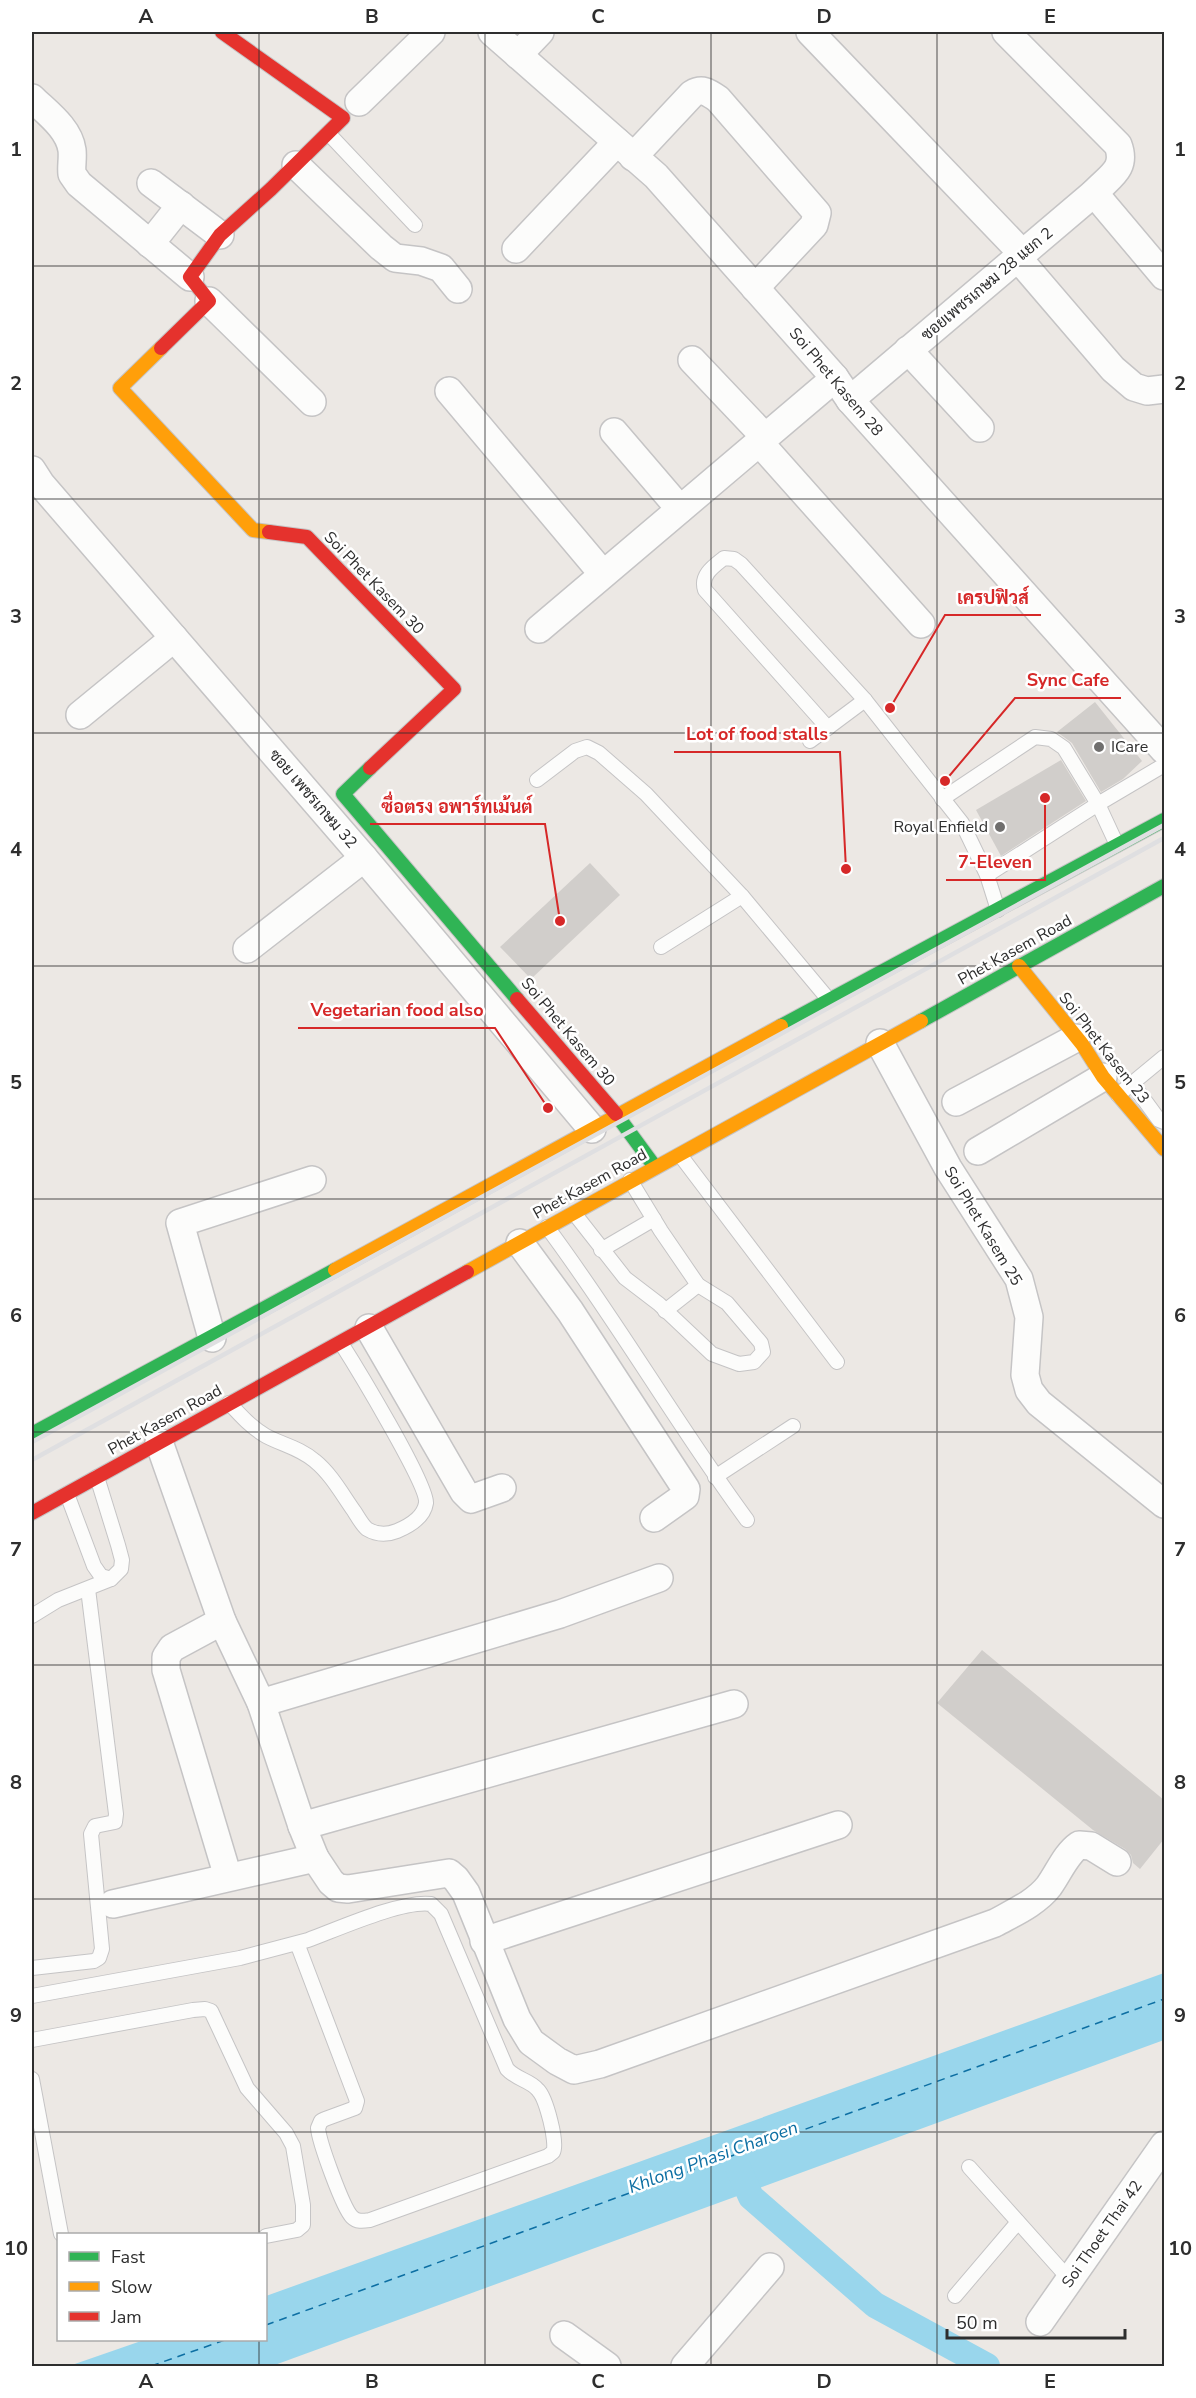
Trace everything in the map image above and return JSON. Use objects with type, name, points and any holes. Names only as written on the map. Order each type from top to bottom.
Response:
[{"type":"main road","points":[[209,301],[190,277],[220,235],[296,165],[351,110],[222,32]]},
{"type":"main road","name":"Soi Phet Kasem 30","points":[[209,301],[120,388],[253,530],[308,537],[454,689],[343,794],[616,1114]]},
{"type":"main road","points":[[32,1434],[212,1338],[616,1114],[1164,820]]},
{"type":"main road","name":"Phet Kasem Road","points":[[32,1513],[1164,886]]},
{"type":"main road","name":"Soi Phet Kasem 23","points":[[1019,966],[1111,1086],[1164,1149]]},
{"type":"main road","points":[[616,1114],[655,1167]]},
{"type":"street","points":[[351,110],[431,32]]},
{"type":"street","name":"Soi Phet Kasem 28","points":[[492,32],[656,176],[835,378],[850,400],[1164,750]]},
{"type":"street","points":[[518,55],[540,32]]},
{"type":"street","points":[[810,32],[1019,255],[1113,369],[1134,387],[1147,391],[1164,389]]},
{"type":"street","name":"ซอยเพชรเกษม 28 แยก 2","points":[[850,400],[1094,193],[1121,164],[1122,155],[1118,145],[1006,32]]},
{"type":"street","points":[[516,249],[625,150],[692,94],[698,90],[706,91],[718,99],[817,213],[814,225],[755,288]]},
{"type":"street","points":[[32,98],[64,130],[69,139],[73,152],[72,174],[79,184],[190,277]]},
{"type":"street","points":[[296,165],[395,258],[421,261],[441,268],[458,289]]},
{"type":"street","points":[[151,183],[220,235]]},
{"type":"street","points":[[1094,193],[1164,276]]},
{"type":"street","points":[[150,244],[181,205]]},
{"type":"street","points":[[209,301],[312,402]]},
{"type":"street","points":[[908,351],[980,428]]},
{"type":"street","points":[[692,360],[921,624]]},
{"type":"street","points":[[539,628],[835,378]]},
{"type":"street","points":[[449,391],[603,574]]},
{"type":"street","points":[[614,432],[680,509]]},
{"type":"street","name":"ซอย เพชรเกษม 32","points":[[32,470],[41,484],[364,858],[592,1129]]},
{"type":"street","points":[[80,715],[174,638]]},
{"type":"street","points":[[247,949],[364,858]]},
{"type":"street","points":[[956,1102],[1076,1038]]},
{"type":"street","name":"Soi Phet Kasem 25","points":[[880,1043],[948,1168],[1019,1279],[1029,1317],[1025,1375],[1029,1390],[1039,1403],[1164,1504]]},
{"type":"street","points":[[978,1151],[1111,1086]]},
{"type":"street","points":[[212,1338],[178,1216],[312,1180]]},
{"type":"street","points":[[520,1243],[570,1311],[686,1489],[685,1496],[654,1518]]},
{"type":"street","points":[[369,1328],[465,1492],[471,1499],[502,1488]]},
{"type":"street","points":[[159,1442],[222,1621],[261,1703],[315,1858],[331,1882],[338,1888],[449,1873],[466,1893],[517,2019],[531,2042],[574,2070],[600,2064],[995,1923],[1026,1905],[1048,1888],[1072,1850],[1079,1845],[1091,1846],[1117,1862]]},
{"type":"street","points":[[261,1703],[560,1614],[659,1578]]},
{"type":"street","points":[[222,1621],[172,1648],[166,1657],[166,1670],[228,1877]]},
{"type":"street","points":[[302,1826],[734,1704]]},
{"type":"street","points":[[484,1941],[838,1825]]},
{"type":"street","points":[[113,1904],[315,1858]]},
{"type":"street","name":"Soi Thoet Thai 42","points":[[1040,2322],[1164,2145]]},
{"type":"street","points":[[685,2367],[770,2267]]},
{"type":"street","points":[[564,2335],[607,2367]]},
{"type":"lane","points":[[328,133],[415,225]]},
{"type":"lane","points":[[828,728],[705,590],[703,584],[706,575],[724,558],[734,559],[741,564],[865,700],[962,823],[987,875],[998,910]]},
{"type":"lane","points":[[810,741],[865,700]]},
{"type":"lane","points":[[942,799],[1035,737],[1051,739],[1064,748],[1098,804],[1117,845]]},
{"type":"lane","points":[[537,780],[575,751],[587,747],[599,753],[646,794],[742,896],[829,1000]]},
{"type":"lane","points":[[987,875],[1164,765]]},
{"type":"lane","points":[[661,947],[742,896]]},
{"type":"lane","points":[[1111,1086],[1132,1083],[1164,1057]]},
{"type":"lane","points":[[1132,1083],[1160,1120],[1164,1122]]},
{"type":"lane","points":[[678,1154],[837,1362]]},
{"type":"lane","points":[[574,1213],[625,1278],[712,1354],[739,1364],[754,1362],[763,1352],[761,1342],[728,1303],[698,1285],[630,1180]]},
{"type":"lane","points":[[601,1250],[654,1219]]},
{"type":"lane","points":[[547,1227],[716,1478],[747,1520]]},
{"type":"lane","points":[[665,1311],[698,1285]]},
{"type":"lane","points":[[229,1403],[246,1422],[268,1437],[296,1447],[315,1461],[330,1476],[365,1527],[375,1533],[390,1534],[410,1525],[422,1513],[426,1499],[416,1475],[366,1382],[341,1343]]},
{"type":"lane","points":[[716,1478],[793,1426]]},
{"type":"lane","points":[[32,1616],[45,1607],[111,1580],[121,1569],[122,1560],[97,1477]]},
{"type":"lane","points":[[67,1493],[94,1566],[101,1576],[111,1580]]},
{"type":"lane","points":[[32,1968],[94,1961],[99,1958],[102,1949],[91,1834],[95,1826],[115,1822],[116,1814],[88,1589]]},
{"type":"lane","points":[[32,1996],[240,1958],[297,1943],[413,1904],[431,1904],[437,1909],[507,2069],[520,2080],[531,2084],[541,2092],[556,2142],[554,2152],[370,2220],[362,2221],[353,2218],[344,2204],[318,2128],[321,2121],[355,2108],[357,2103],[297,1943]]},
{"type":"lane","points":[[32,2040],[193,2010],[211,2011],[247,2088],[286,2133],[293,2146],[303,2205],[303,2225],[297,2230],[267,2236]]},
{"type":"lane","points":[[32,2079],[37,2143],[60,2233]]},
{"type":"lane","points":[[969,2167],[1070,2280]]},
{"type":"lane","points":[[955,2296],[1018,2222]]},
{"type":"water","name":"Khlong Phasi Charoen","points":[[1164,1973],[1164,2040],[272,2366],[69,2366],[141,2341],[267,2341],[267,2296]]},
{"type":"building","name":"ICare","points":[[1095,702],[1142,761],[1123,779],[1101,792],[1072,743],[1057,732]]},
{"type":"building","points":[[1061,760],[1086,801],[1001,856],[976,810]]},
{"type":"building","points":[[590,863],[620,895],[531,979],[500,947]]},
{"type":"building","points":[[982,1650],[1164,1800],[1164,1839],[1140,1869],[1133,1863],[1131,1855],[1125,1849],[1093,1830],[937,1703]]},
{"type":"waterway","name":"Khlong Phasi Charoen","points":[[735,2161],[751,2197],[875,2305],[987,2366]]},
{"type":"ferry route","points":[[267,2325],[1164,1999]]},
{"type":"ferry route","points":[[151,2366],[222,2341]]},
{"type":"railway","points":[[32,1442],[1164,825]]},
{"type":"railway","points":[[32,1460],[1164,838]]},
{"type":"traffic: fast","points":[[370,768],[343,794],[517,999]]},
{"type":"traffic: fast","points":[[781,1026],[1164,820]]},
{"type":"traffic: fast","points":[[921,1021],[1164,886]]},
{"type":"traffic: fast","points":[[616,1114],[655,1167]]},
{"type":"traffic: fast","points":[[32,1434],[335,1270]]},
{"type":"traffic: slow","points":[[161,348],[120,388],[253,530],[269,532]]},
{"type":"traffic: slow","points":[[1019,966],[1082,1044],[1103,1077],[1164,1149]]},
{"type":"traffic: slow","points":[[467,1272],[921,1021]]},
{"type":"traffic: slow","points":[[335,1270],[781,1026]]},
{"type":"traffic: jam","points":[[161,348],[209,301],[190,277],[220,235],[271,189],[343,118],[222,32]]},
{"type":"traffic: jam","points":[[269,532],[307,537],[454,689],[370,768]]},
{"type":"traffic: jam","points":[[517,999],[616,1114]]},
{"type":"traffic: jam","points":[[32,1513],[467,1272]]},
{"type":"place","name":"เครปฟิวส์","points":[[890,708]]},
{"type":"place","name":"ICare","points":[[1099,747]]},
{"type":"place","name":"Sync Cafe","points":[[945,781]]},
{"type":"place","name":"7-Eleven","points":[[1045,798]]},
{"type":"place","name":"Royal Enfield","points":[[1000,827]]},
{"type":"place","name":"Lot of food stalls","points":[[846,869]]},
{"type":"place","name":"ซื่อตรง อพาร์ทเม้นต์","points":[[560,921]]},
{"type":"place","name":"Vegetarian food also","points":[[548,1108]]}]
